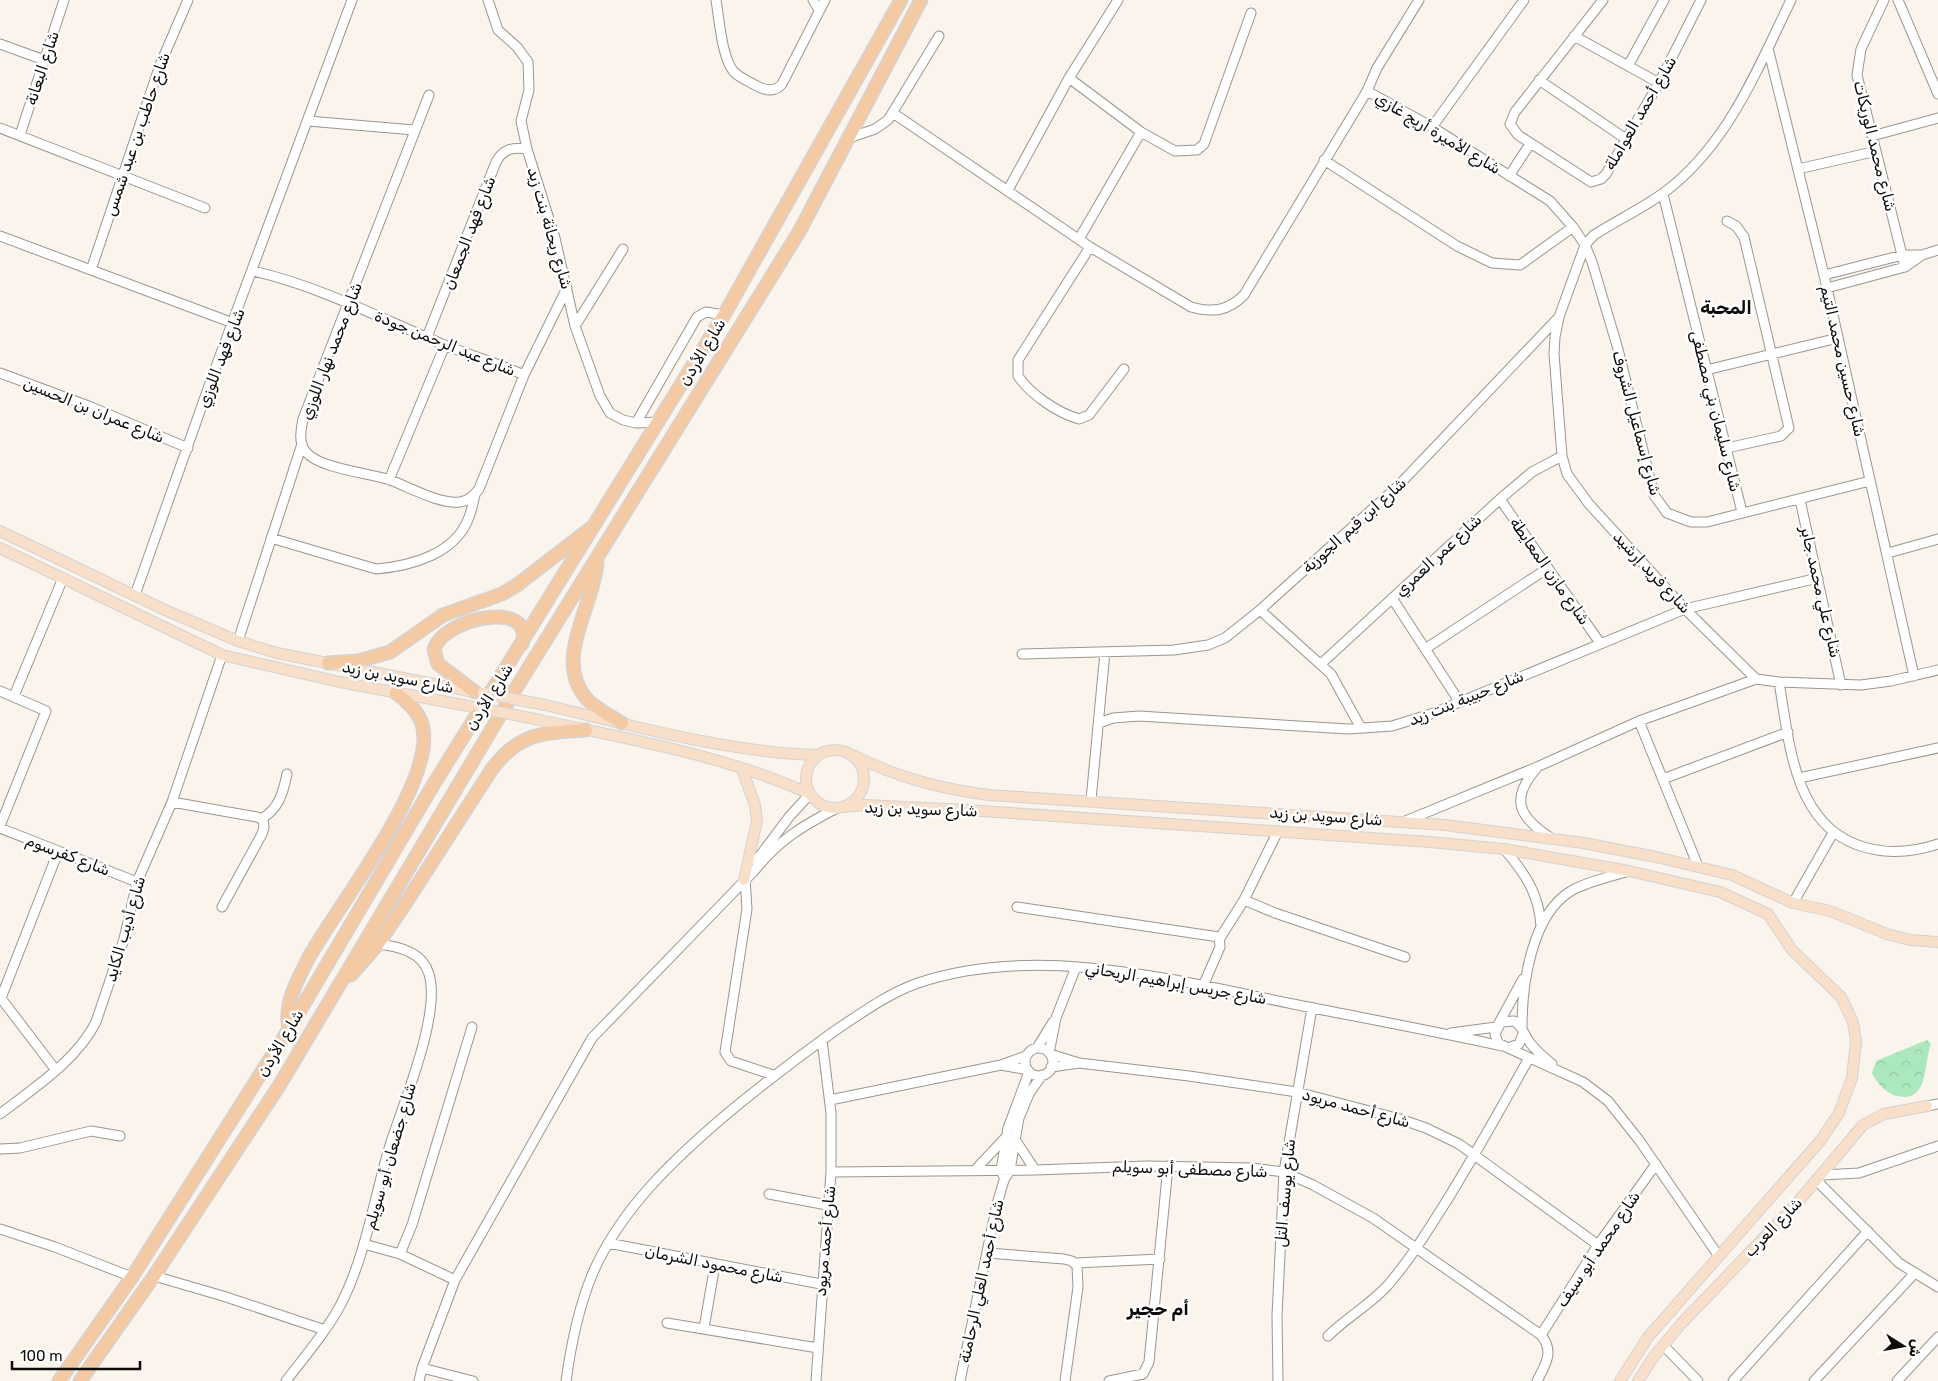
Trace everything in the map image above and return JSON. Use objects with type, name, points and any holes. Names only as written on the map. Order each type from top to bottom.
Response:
[{"type":"highway","name":"شارع الأردن","points":[[59,1381],[132,1277],[290,1029],[402,836],[724,315],[900,0]]},
{"type":"highway","name":"شارع الأردن","points":[[80,1381],[154,1276],[252,1127],[498,716],[799,232],[921,0]]},
{"type":"highway","points":[[328,663],[358,661],[390,652],[443,615],[502,594],[517,585],[597,523]]},
{"type":"highway","points":[[597,558],[594,582],[576,643],[574,668],[579,688],[588,700],[622,723]]},
{"type":"highway","points":[[479,693],[438,664],[434,655],[437,642],[456,627],[469,622],[484,618],[504,617],[512,618],[521,627],[523,639],[520,647]]},
{"type":"highway","points":[[290,1029],[288,1006],[300,974],[323,933],[396,817],[419,770],[424,746],[422,723],[417,713],[396,693]]},
{"type":"highway","points":[[318,1019],[378,944],[492,769],[506,752],[522,739],[534,735],[586,730]]},
{"type":"main road","name":"شارع سويد بن زيد","points":[[0,531],[238,641],[277,653],[545,705],[736,746],[794,755],[818,755]]},
{"type":"main road","name":"شارع سويد بن زيد","points":[[0,548],[222,655],[263,666],[540,720],[699,756],[810,794]]},
{"type":"main road","points":[[832,749],[855,756],[864,772],[862,790],[858,798],[840,808],[819,804],[810,794],[807,786],[808,769],[818,755],[832,749]]},
{"type":"main road","name":"شارع سويد بن زيد","points":[[855,756],[906,778],[961,792],[1026,798],[1091,800],[1403,822],[1551,838],[1698,866],[1745,880],[1794,903],[1830,912],[1898,938],[1938,942]]},
{"type":"main road","points":[[742,770],[755,805],[757,821],[744,880]]},
{"type":"main road","name":"شارع سويد بن زيد","points":[[840,808],[865,805],[967,810],[1504,849],[1629,871],[1720,892],[1768,914]]},
{"type":"main road","name":"شارع العرب","points":[[1620,1381],[1648,1337],[1718,1255],[1763,1208],[1827,1131],[1844,1103],[1855,1066],[1855,1032],[1846,1004],[1836,991],[1792,950],[1768,914]]},
{"type":"main road","name":"شارع العرب","points":[[1638,1381],[1663,1345],[1727,1274],[1819,1178],[1858,1129],[1867,1122],[1884,1114],[1933,1105]]},
{"type":"street","name":"شارع البعانة","points":[[20,135],[64,0]]},
{"type":"street","name":"شارع حاطب بن عبد شمس","points":[[91,270],[160,65],[188,0]]},
{"type":"street","name":"شارع فهد اللوزي","points":[[135,595],[352,0]]},
{"type":"street","name":"شارع ريحانة بنت زيد","points":[[488,0],[498,30],[517,46],[528,62],[529,90],[521,121],[527,149],[555,238],[575,326],[605,407],[615,417],[636,423],[659,422]]},
{"type":"street","points":[[716,0],[730,66],[738,75],[763,89],[774,89],[782,84],[825,0]]},
{"type":"street","points":[[813,0],[819,10]]},
{"type":"street","points":[[1008,190],[1069,78],[1118,0]]},
{"type":"street","name":"شارع الأميرة أريج غازي","points":[[1419,0],[1377,68],[1367,91],[1432,127],[1550,201],[1573,227],[1585,245]]},
{"type":"street","points":[[1432,127],[1524,0]]},
{"type":"street","name":"شارع أحمد العواملة","points":[[1603,0],[1539,80],[1515,112],[1510,124],[1518,135],[1530,144],[1587,181],[1595,182],[1606,174],[1659,83],[1701,0]]},
{"type":"street","points":[[1628,66],[1664,0]]},
{"type":"street","points":[[1559,317],[1585,245],[1594,235],[1663,194],[1685,174],[1720,136],[1735,114],[1791,0]]},
{"type":"street","name":"شارع محمد الوريكات","points":[[1884,0],[1864,40],[1858,60],[1857,75],[1906,267]]},
{"type":"street","points":[[1898,0],[1938,94]]},
{"type":"street","points":[[1069,78],[1141,132],[1175,151],[1190,152],[1197,150],[1204,144],[1251,13]]},
{"type":"street","points":[[849,138],[875,130],[882,126],[893,114],[939,36]]},
{"type":"street","points":[[1574,36],[1659,83]]},
{"type":"street","points":[[0,44],[44,60]]},
{"type":"street","name":"شارع حسين محمد التيم","points":[[1768,48],[1824,275],[1888,553],[1914,676]]},
{"type":"street","points":[[1539,80],[1626,139]]},
{"type":"street","points":[[893,114],[1090,247],[1191,308],[1207,312],[1222,310],[1234,305],[1244,295],[1367,91]]},
{"type":"street","name":"شارع محمد نهار اللوزي","points":[[238,641],[302,444],[303,419],[429,95]]},
{"type":"street","points":[[1872,136],[1938,118]]},
{"type":"street","points":[[308,121],[414,130]]},
{"type":"street","points":[[0,128],[205,208]]},
{"type":"street","points":[[1079,239],[1141,132]]},
{"type":"street","points":[[1509,176],[1530,144]]},
{"type":"street","name":"شارع فهد الجمعان","points":[[427,337],[496,162],[502,154],[511,148],[527,149]]},
{"type":"street","points":[[1798,170],[1868,153]]},
{"type":"street","points":[[1324,160],[1457,246],[1492,263],[1520,265],[1573,227]]},
{"type":"street","name":"شارع سليمان بني مصطفى","points":[[1663,194],[1742,512]]},
{"type":"street","points":[[1727,221],[1736,226],[1744,237],[1789,423],[1788,430],[1781,436],[1727,448]]},
{"type":"street","points":[[0,236],[233,323]]},
{"type":"street","name":"شارع إسماعيل الشروف","points":[[1585,245],[1618,349],[1651,486],[1658,502],[1667,513],[1691,522],[1707,522],[1870,481]]},
{"type":"street","points":[[1090,247],[1018,360],[1018,376],[1030,390],[1049,404],[1079,419],[1089,415],[1124,369]]},
{"type":"street","points":[[575,326],[623,250]]},
{"type":"street","points":[[1827,288],[1906,267],[1922,256],[1938,250]]},
{"type":"street","points":[[1824,275],[1903,255],[1922,256]]},
{"type":"street","name":"شارع عبد الرحمن جودة","points":[[253,271],[297,284],[349,303],[444,345],[524,375]]},
{"type":"street","points":[[271,538],[376,569],[394,568],[430,558],[455,538],[469,519],[475,495],[524,375],[567,288]]},
{"type":"street","points":[[636,423],[697,317],[706,312],[724,315]]},
{"type":"street","name":"شارع فريد إرشيد","points":[[1559,317],[1554,354],[1562,456],[1567,474],[1589,504],[1685,608],[1756,679]]},
{"type":"street","name":"شارع ابن قيم الجوزية","points":[[1022,654],[1174,650],[1208,644],[1225,638],[1260,610],[1398,486],[1559,317]]},
{"type":"street","points":[[1706,370],[1838,338]]},
{"type":"street","points":[[390,480],[444,345]]},
{"type":"street","name":"شارع عمران بن الحسين","points":[[0,373],[91,407],[188,448]]},
{"type":"street","points":[[302,444],[307,453],[320,461],[390,480],[451,501],[460,502],[475,495]]},
{"type":"street","name":"شارع عمر العمري","points":[[1322,664],[1500,499],[1532,472],[1562,456]]},
{"type":"street","name":"شارع مازن المعايطة","points":[[1500,499],[1600,643]]},
{"type":"street","name":"شارع علي محمد جابر","points":[[1800,500],[1841,685]]},
{"type":"street","points":[[1888,553],[1938,538]]},
{"type":"street","points":[[1425,649],[1548,568]]},
{"type":"street","points":[[14,696],[63,578]]},
{"type":"street","name":"شارع حبيبة بنت زيد","points":[[1099,723],[1112,718],[1139,716],[1361,728],[1402,724],[1431,714],[1685,608],[1818,578]]},
{"type":"street","points":[[1392,598],[1459,701]]},
{"type":"street","points":[[1260,610],[1322,664],[1340,689],[1361,728]]},
{"type":"street","points":[[1091,800],[1105,652]]},
{"type":"street","name":"شارع أديب الكايد","points":[[0,1114],[82,1044],[96,1022],[121,948],[136,882],[172,802],[222,655]]},
{"type":"street","points":[[1403,822],[1538,767],[1639,721],[1756,679],[1841,685],[1876,684],[1938,670]]},
{"type":"street","points":[[1779,682],[1799,778],[1812,808],[1834,834],[1865,848],[1893,852],[1919,850],[1938,844]]},
{"type":"street","points":[[0,691],[43,708],[46,713],[0,827]]},
{"type":"street","points":[[1639,721],[1698,866]]},
{"type":"street","points":[[1663,780],[1788,732]]},
{"type":"street","points":[[1799,778],[1938,748]]},
{"type":"street","points":[[1538,767],[1522,787],[1520,804],[1529,823],[1551,838]]},
{"type":"street","points":[[172,802],[262,818],[271,813],[277,805],[287,774]]},
{"type":"street","points":[[773,1075],[731,1061],[725,1052],[747,908],[744,880],[763,849],[810,794]]},
{"type":"street","points":[[419,1381],[422,1368],[455,1280],[592,1038],[783,840],[797,829],[840,808]]},
{"type":"street","points":[[222,907],[262,834],[264,823],[262,818]]},
{"type":"street","name":"شارع كفرسوم","points":[[0,827],[136,882]]},
{"type":"street","points":[[1203,986],[1220,947],[1220,938],[1244,900],[1278,832]]},
{"type":"street","points":[[1794,903],[1834,834]]},
{"type":"street","points":[[1504,849],[1521,868],[1532,885],[1539,907],[1541,926]]},
{"type":"street","points":[[55,1069],[0,997],[58,852]]},
{"type":"street","points":[[1526,975],[1522,1031],[1519,1044],[1505,1047],[1495,1037],[1497,1026],[1526,975],[1541,926],[1555,905],[1569,892],[1629,871]]},
{"type":"street","points":[[1244,900],[1275,913],[1405,957]]},
{"type":"street","points":[[1017,906],[1220,938]]},
{"type":"street","name":"شارع جضعان أبو سويلم","points":[[286,1381],[325,1330],[351,1282],[364,1244],[391,1142],[412,1082],[426,1033],[431,998],[429,974],[420,958],[409,951],[378,944],[363,943]]},
{"type":"street","points":[[1001,1065],[1042,1075],[1051,1067],[1049,1054],[1056,1018],[1076,967]]},
{"type":"street","name":"شارع جريس إبراهيم الريحاني","points":[[566,1381],[570,1348],[581,1305],[592,1274],[608,1243],[633,1206],[665,1171],[773,1075],[863,1011],[900,990],[919,983],[946,975],[997,968],[1076,967],[1203,986],[1505,1047],[1558,1070],[1590,1087],[1608,1101],[1625,1120],[1718,1255]]},
{"type":"street","name":"شارع يوسف التل","points":[[1278,1381],[1277,1316],[1284,1172],[1312,1008]]},
{"type":"street","points":[[830,1100],[1001,1065],[1026,1056],[1037,1048],[1056,1018]]},
{"type":"street","points":[[1497,1026],[1511,1020],[1522,1031]]},
{"type":"street","name":"شارع جريس إبراهيم الريحاني","points":[[1446,1034],[1497,1026]]},
{"type":"street","points":[[400,1254],[412,1225],[472,1027]]},
{"type":"street","name":"شارع جريس إبراهيم الريحاني","points":[[1522,1031],[1534,1048],[1558,1070]]},
{"type":"street","name":"شارع أحمد مريود","points":[[816,1381],[821,1284],[831,1172],[830,1100],[822,1040]]},
{"type":"street","points":[[1037,1048],[1049,1054]]},
{"type":"street","name":"شارع أحمد مريود","points":[[1049,1054],[1079,1063],[1189,1076],[1297,1092],[1400,1119],[1445,1136],[1475,1154],[1598,1245]]},
{"type":"street","points":[[1026,1056],[1025,1062],[1029,1071]]},
{"type":"street","points":[[1328,1336],[1339,1325],[1362,1310],[1379,1294],[1417,1249],[1475,1154],[1529,1058]]},
{"type":"street","name":"شارع أحمد مريود","points":[[1051,1067],[1079,1063]]},
{"type":"street","name":"شارع أحمد العلي الرحامنة","points":[[960,1381],[1006,1170],[1014,1109],[1029,1071]]},
{"type":"street","name":"شارع أحمد العلي الرحامنة","points":[[974,1171],[1010,1137],[1029,1094],[1042,1075]]},
{"type":"street","points":[[0,1149],[20,1148],[91,1131],[120,1136]]},
{"type":"street","points":[[1010,1137],[1035,1170]]},
{"type":"street","points":[[1819,1178],[1859,1173],[1938,1146]]},
{"type":"street","name":"شارع محمد أبو سيف","points":[[1541,1335],[1598,1245],[1656,1164]]},
{"type":"street","points":[[1109,1381],[1143,1374],[1147,1368],[1160,1259],[1168,1166]]},
{"type":"street","name":"شارع مصطفى أبو سويلم","points":[[831,1172],[1035,1170],[1168,1166],[1252,1168],[1284,1172],[1344,1201],[1541,1335]]},
{"type":"street","points":[[1819,1178],[1890,1256],[1914,1274],[1938,1287]]},
{"type":"street","points":[[769,1194],[827,1204]]},
{"type":"street","points":[[0,1228],[132,1277]]},
{"type":"street","points":[[1733,1381],[1868,1232]]},
{"type":"street","name":"شارع محمود الشرمان","points":[[608,1243],[821,1284]]},
{"type":"street","points":[[364,1244],[400,1254],[455,1280]]},
{"type":"street","points":[[988,1253],[1064,1259],[1075,1263],[1160,1259]]},
{"type":"street","points":[[1065,1381],[1078,1287],[1078,1270],[1075,1263]]},
{"type":"street","points":[[704,1328],[715,1264]]},
{"type":"street","points":[[1814,1381],[1914,1274]]},
{"type":"street","points":[[154,1276],[325,1330]]},
{"type":"street","points":[[667,1323],[818,1348]]},
{"type":"street","points":[[1537,1381],[1549,1354],[1546,1342],[1541,1335]]},
{"type":"street","points":[[1897,1381],[1938,1337]]},
{"type":"street","points":[[1663,1345],[1698,1381]]},
{"type":"street","points":[[422,1368],[473,1381]]},
{"type":"green space","points":[[1927,1040],[1931,1044],[1923,1082],[1919,1089],[1913,1095],[1905,1097],[1894,1095],[1884,1089],[1872,1073],[1876,1061]]},
{"type":"district","name":"المحبة","points":[[1726,308]]},
{"type":"district","name":"أم حجير","points":[[1158,1309]]}]
